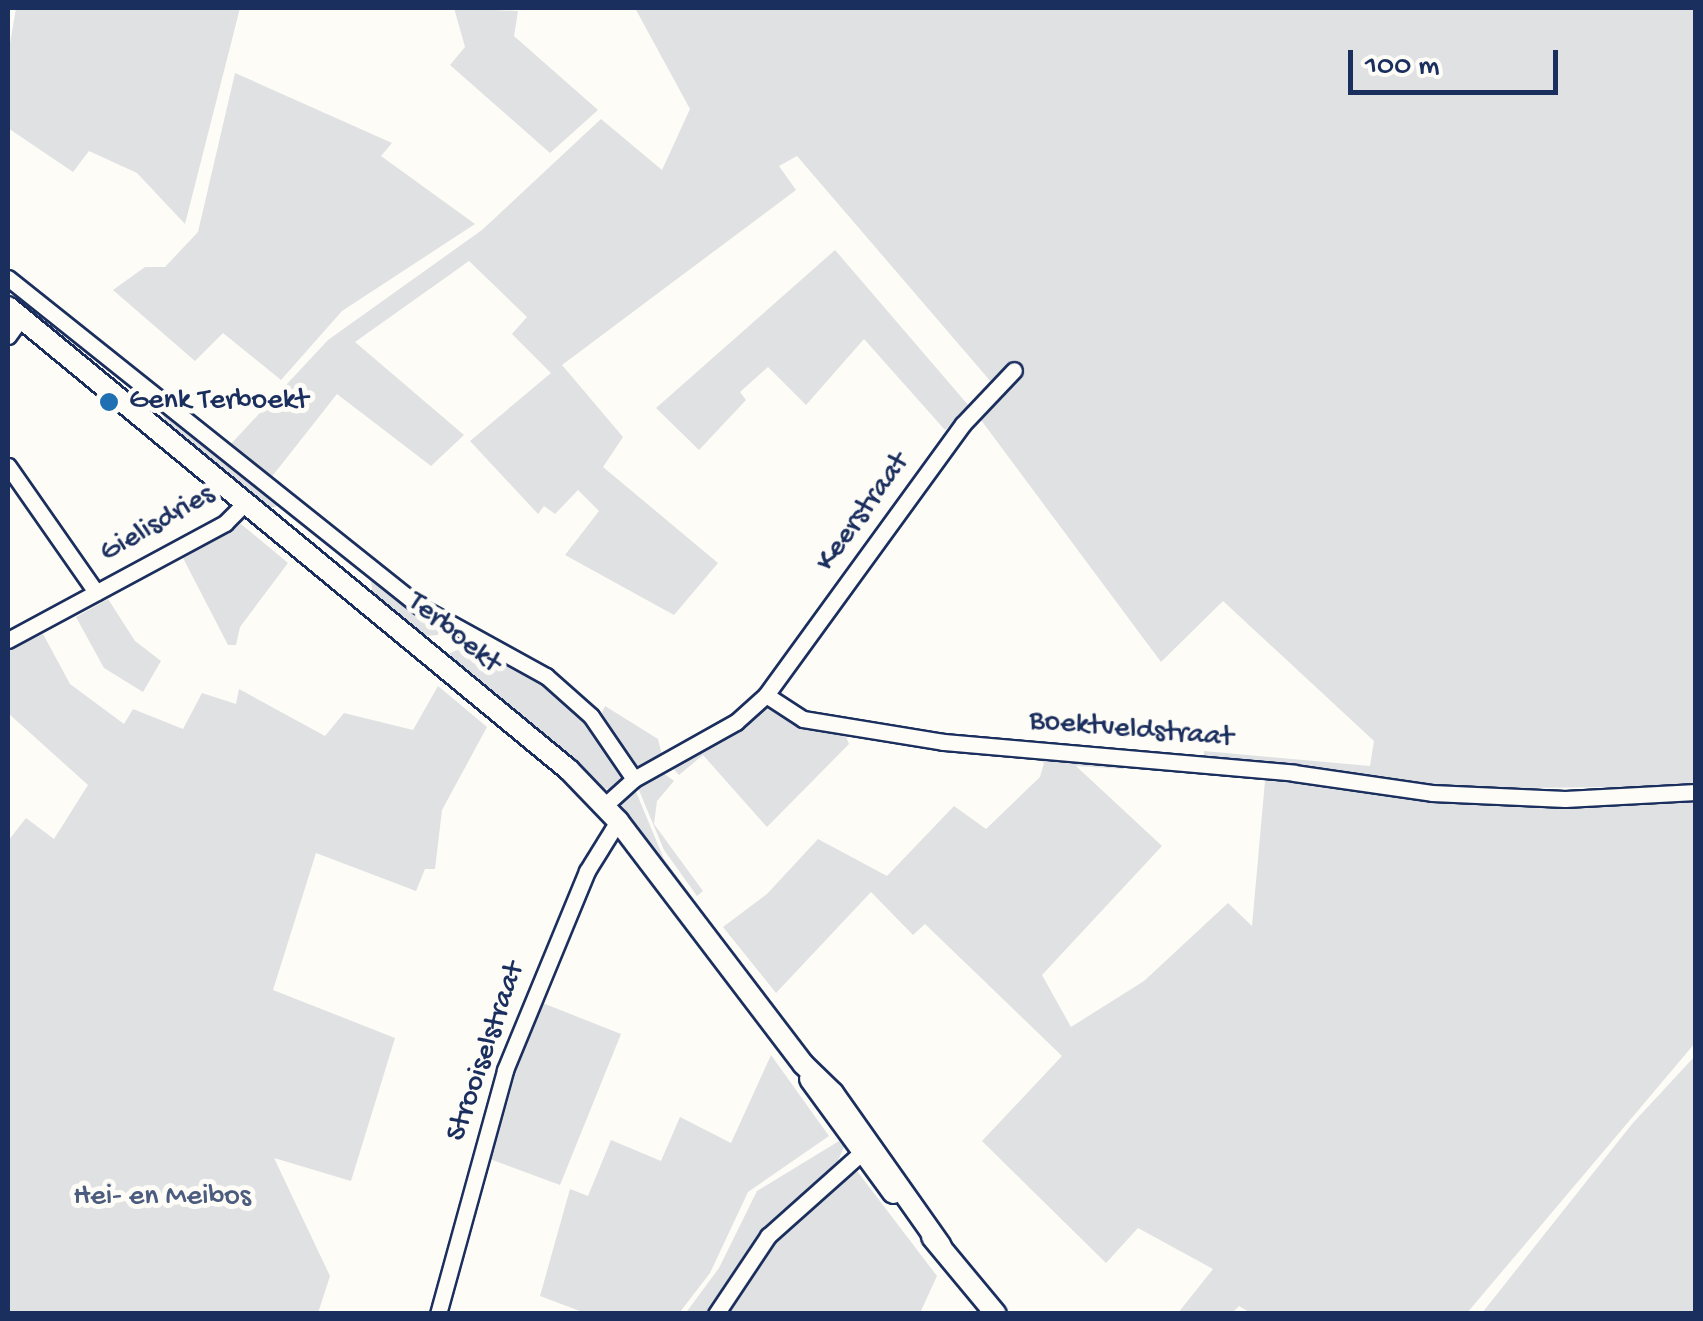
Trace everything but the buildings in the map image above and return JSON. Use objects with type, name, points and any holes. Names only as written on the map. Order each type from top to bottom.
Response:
[{"type":"main road","name":"Terboekt","points":[[14,312],[536,740],[611,814],[996,1314]]},
{"type":"street","name":"Terboekt","points":[[8,278],[419,606],[546,676],[591,716],[634,779]]},
{"type":"street","points":[[8,336],[14,312]]},
{"type":"street","name":"Keerstraat","points":[[766,695],[963,424],[1014,370]]},
{"type":"street","name":"Gielisdries","points":[[8,466],[96,592]]},
{"type":"street","name":"Gielisdries","points":[[8,640],[225,522],[246,502]]},
{"type":"street","points":[[611,814],[634,779],[736,722],[766,695]]},
{"type":"street","name":"Boektveldstraat","points":[[766,695],[803,719],[943,742],[1294,773],[1432,793],[1565,799],[1696,792]]},
{"type":"street","name":"Strooiselstraat","points":[[438,1314],[505,1070],[611,814]]},
{"type":"street","points":[[716,1314],[768,1236],[866,1148]]},
{"type":"green space","points":[[16,8],[240,8],[185,224],[137,173],[89,151],[73,172],[8,128],[8,55]]},
{"type":"green space","points":[[454,8],[518,11],[514,36],[598,110],[550,153],[450,65],[465,47]]},
{"type":"green space","points":[[635,8],[1695,8],[1695,786],[1442,789],[1204,760],[1204,751],[1370,766],[1374,741],[1223,601],[1161,662],[981,420],[1017,378],[1006,366],[992,383],[797,156],[779,166],[796,190],[562,365],[623,437],[603,467],[718,563],[674,615],[565,555],[599,511],[578,490],[555,514],[544,506],[538,514],[470,441],[551,373],[512,334],[527,317],[469,261],[355,342],[464,435],[431,466],[337,394],[270,479],[229,446],[328,340],[482,230],[601,119],[662,170],[690,109]]},
{"type":"green space","points":[[235,73],[392,143],[381,156],[475,224],[342,311],[281,380],[223,333],[195,361],[113,290],[145,267],[165,267],[198,232]]},
{"type":"green space","points":[[835,250],[969,406],[945,430],[864,339],[806,405],[768,367],[740,392],[746,400],[699,450],[656,408]]},
{"type":"green space","points":[[161,408],[279,503],[277,506],[268,509],[166,426]]},
{"type":"green space","points":[[241,524],[288,563],[240,627],[236,645],[228,645],[183,558]]},
{"type":"green space","points":[[370,575],[439,624],[438,635],[424,636],[373,596]]},
{"type":"green space","points":[[108,599],[135,641],[161,661],[143,692],[104,668],[76,617]]},
{"type":"green space","name":"Hei- en Meibos","points":[[43,634],[70,684],[124,724],[133,709],[183,729],[202,693],[236,704],[239,689],[325,736],[344,713],[413,730],[438,686],[487,727],[442,810],[435,869],[425,869],[416,891],[316,853],[273,990],[395,1038],[351,1181],[274,1158],[330,1276],[318,1313],[8,1313],[8,841],[26,818],[54,839],[88,785],[8,713],[8,651]]},
{"type":"green space","points":[[457,650],[524,668],[576,705],[625,780],[612,790],[596,786],[446,655]]},
{"type":"green space","points":[[605,706],[658,739],[662,755],[637,772],[598,721]]},
{"type":"green space","points":[[765,707],[845,734],[849,744],[767,827],[703,755],[679,775],[671,766]]},
{"type":"green space","points":[[1034,756],[1124,764],[1124,769],[1076,766],[1162,846],[1042,975],[1071,1027],[1144,981],[1228,903],[1252,926],[1265,781],[1695,797],[1695,1043],[1467,1313],[1252,1314],[1239,1306],[1232,1313],[1178,1313],[1213,1269],[1138,1228],[1106,1263],[982,1141],[1062,1056],[925,924],[913,935],[871,892],[776,993],[723,927],[767,894],[818,839],[887,876],[954,806],[986,829],[1040,777],[1044,763]]},
{"type":"green space","points":[[658,769],[674,781],[657,801],[654,824],[703,891],[697,896],[664,850],[638,788]]},
{"type":"green space","points":[[634,787],[664,859],[693,898],[622,812],[622,799]]},
{"type":"green space","points":[[540,1002],[621,1034],[560,1185],[487,1158],[510,1072]]},
{"type":"green space","points":[[771,1055],[829,1136],[748,1192],[710,1273],[680,1312],[585,1313],[540,1296],[570,1189],[588,1196],[611,1140],[661,1161],[680,1117],[731,1143]]},
{"type":"green space","points":[[1695,1056],[1695,1313],[1482,1313],[1632,1124]]},
{"type":"green space","points":[[839,1141],[844,1147],[837,1163],[760,1235],[709,1313],[685,1314],[719,1268],[757,1191]]},
{"type":"green space","points":[[857,1171],[937,1276],[920,1313],[723,1314],[791,1219]]},
{"type":"place","name":"Genk Terboekt","points":[[109,402]]}]
